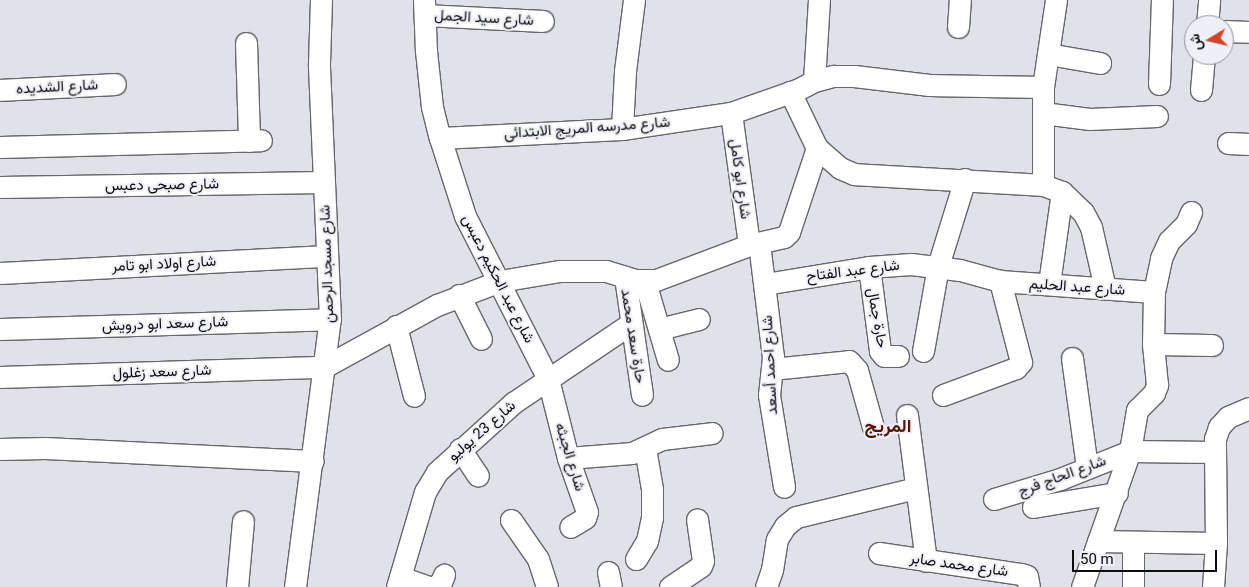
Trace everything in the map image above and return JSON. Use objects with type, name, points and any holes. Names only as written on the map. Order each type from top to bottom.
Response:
[{"type":"street","name":"شارع مسجد الرحمن","points":[[295,587],[313,461],[330,319],[318,64],[321,0]]},
{"type":"street","points":[[622,129],[625,71],[634,0]]},
{"type":"street","points":[[814,81],[819,0]]},
{"type":"street","points":[[958,27],[960,0]]},
{"type":"street","points":[[1049,284],[1053,189],[1043,113],[1043,87],[1056,0]]},
{"type":"street","points":[[1159,84],[1162,0]]},
{"type":"street","points":[[1208,15],[1209,0]]},
{"type":"street","name":"شارع سيد الجمل","points":[[425,8],[543,21]]},
{"type":"street","name":"شارع عبد الحكيم دعبس","points":[[425,8],[432,107],[465,216],[479,247],[500,281],[548,379]]},
{"type":"street","points":[[1234,31],[1249,32]]},
{"type":"street","points":[[0,147],[255,140],[246,43]]},
{"type":"street","points":[[1048,54],[1100,63]]},
{"type":"street","points":[[1201,90],[1203,65]]},
{"type":"street","name":"شارع مدرسه المريج الابتدائى","points":[[440,138],[622,129],[731,113],[790,92],[814,81],[833,76],[854,76],[929,85],[1043,87]]},
{"type":"street","name":"شارع الشديده","points":[[0,90],[115,84]]},
{"type":"street","points":[[790,92],[817,148],[840,168],[854,174],[965,179],[1053,189],[1083,212],[1092,227],[1105,288]]},
{"type":"street","name":"شارع ابو كامل","points":[[731,113],[754,244]]},
{"type":"street","points":[[1043,113],[1090,119],[1158,116]]},
{"type":"street","points":[[1228,143],[1249,144]]},
{"type":"street","points":[[324,367],[396,326],[459,295],[500,281],[560,271],[606,271],[646,282],[754,244],[784,237],[789,232],[817,148]]},
{"type":"street","points":[[923,351],[938,266],[965,179]]},
{"type":"street","name":"شارع صبحى دعبس","points":[[0,187],[324,182]]},
{"type":"street","points":[[1082,587],[1117,493],[1130,451],[1137,410],[1154,393],[1157,386],[1153,344],[1154,292],[1169,241],[1186,224],[1191,212]]},
{"type":"street","name":"شارع احمد أسعد","points":[[754,244],[765,284],[772,348],[769,395],[784,487]]},
{"type":"street","name":"شارع اولاد ابو تامر","points":[[0,273],[327,256]]},
{"type":"street","name":"شارع عبد الفتاح","points":[[765,284],[869,267],[911,264],[938,266],[1000,281]]},
{"type":"street","name":"حارة جمال","points":[[869,267],[880,351],[884,356],[898,356]]},
{"type":"street","name":"حارة سعد محمد","points":[[625,277],[630,324],[642,394]]},
{"type":"street","points":[[944,395],[1016,368],[1021,362],[1000,281]]},
{"type":"street","name":"شارع عبد الحليم","points":[[1000,281],[1154,292]]},
{"type":"street","points":[[646,282],[668,360]]},
{"type":"street","points":[[459,295],[481,340]]},
{"type":"street","name":"شارع سعد ابو درويش","points":[[0,329],[330,319]]},
{"type":"street","points":[[659,329],[699,319]]},
{"type":"street","name":"شارع 23 يوليو","points":[[399,582],[425,492],[437,472],[460,449],[513,403],[630,324]]},
{"type":"street","points":[[396,326],[414,396]]},
{"type":"street","points":[[1153,344],[1212,345]]},
{"type":"street","points":[[1072,358],[1087,468]]},
{"type":"street","points":[[772,369],[849,361],[857,370],[873,427]]},
{"type":"street","name":"شارع سعد زغلول","points":[[0,377],[324,367]]},
{"type":"street","name":"شارع الجبثه","points":[[548,379],[568,458],[587,512],[585,518],[570,527]]},
{"type":"street","points":[[1214,587],[1216,543],[1215,439],[1219,427],[1228,417],[1249,408]]},
{"type":"street","points":[[907,415],[926,561]]},
{"type":"street","points":[[568,458],[632,453],[645,448],[651,443],[680,436],[712,433]]},
{"type":"street","points":[[0,449],[45,448],[313,461]]},
{"type":"street","points":[[636,559],[647,541],[652,517],[652,489],[645,448]]},
{"type":"street","points":[[460,449],[478,476]]},
{"type":"street","points":[[1130,451],[1214,452]]},
{"type":"street","name":"شارع الحاج فرج","points":[[994,499],[1060,479],[1130,451]]},
{"type":"street","points":[[766,587],[772,570],[777,539],[785,526],[796,517],[916,488]]},
{"type":"street","points":[[1033,508],[1117,493]]},
{"type":"street","points":[[670,587],[701,566],[703,561],[697,519]]},
{"type":"street","points":[[511,520],[538,559],[547,587]]},
{"type":"street","points":[[237,587],[242,521]]},
{"type":"street","points":[[1098,541],[1216,543]]},
{"type":"street","points":[[1133,587],[1134,542]]},
{"type":"street","name":"شارع محمد صابر","points":[[879,553],[1021,574],[1027,576],[1029,587]]},
{"type":"street","points":[[399,582],[436,583]]},
{"type":"district","name":"المريج","points":[[888,426]]}]
